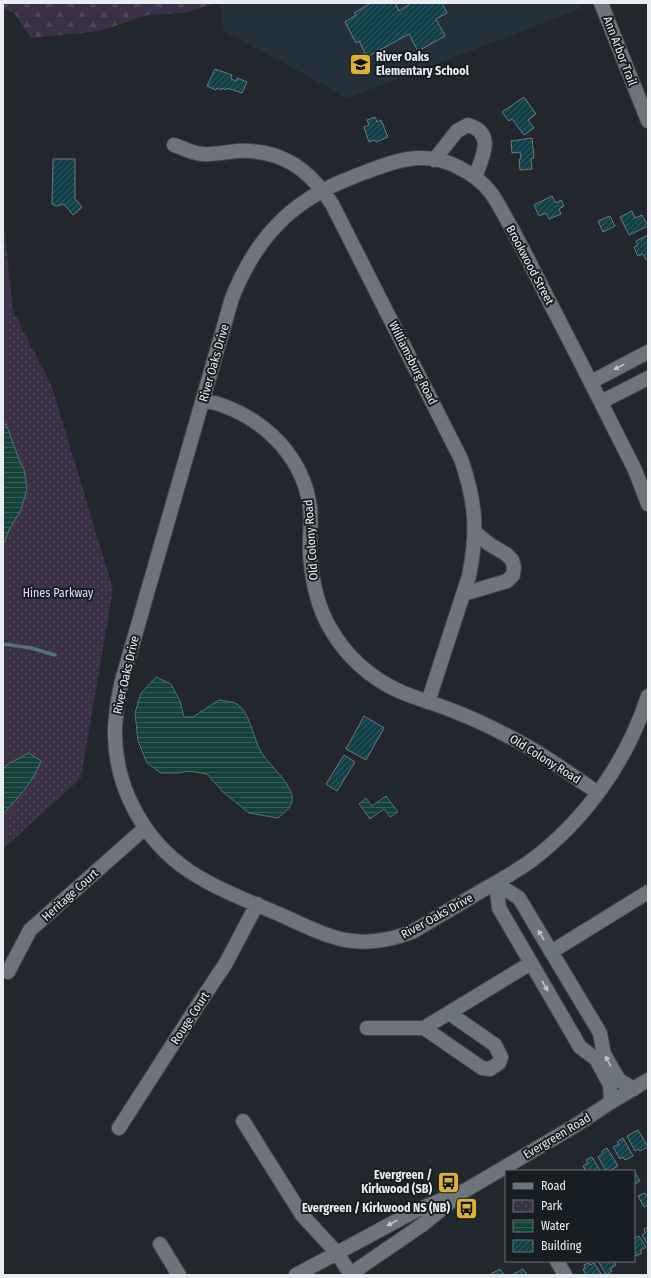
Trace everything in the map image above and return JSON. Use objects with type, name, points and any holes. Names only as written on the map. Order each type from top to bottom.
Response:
[{"type":"street","name":"Ann Arbor Trail","points":[[602,3],[643,98],[648,121]]},
{"type":"street","points":[[434,160],[457,131],[468,125],[477,128],[483,136],[485,147],[475,177]]},
{"type":"street","name":"Williamsburg Road","points":[[174,146],[202,154],[249,151],[278,157],[291,162],[303,170],[322,190],[332,204],[462,460],[474,507],[475,532],[473,557],[463,594],[428,702]]},
{"type":"street","name":"Brookwood Street","points":[[322,190],[341,181],[392,162],[409,158],[444,161],[475,177],[487,188],[499,205],[591,382],[635,470],[648,504]]},
{"type":"street","name":"River Oaks Drive","points":[[322,190],[299,205],[279,222],[263,240],[246,266],[232,298],[121,684],[116,708],[115,741],[120,772],[130,802],[145,828],[161,848],[189,871],[212,885],[331,937],[353,942],[372,942],[394,939],[412,932],[496,883]]},
{"type":"street","points":[[591,382],[648,352]]},
{"type":"street","points":[[601,402],[648,378]]},
{"type":"street","name":"Old Colony Road","points":[[203,400],[227,406],[250,417],[269,432],[286,450],[299,472],[308,494],[311,518],[310,554],[313,578],[319,604],[330,628],[348,654],[371,674],[398,691],[470,718],[509,736],[546,758],[598,793]]},
{"type":"street","points":[[463,594],[508,581],[513,575],[514,567],[512,560],[475,532]]},
{"type":"street","points":[[496,883],[533,859],[558,838],[581,814],[616,767],[632,737],[648,696]]},
{"type":"street","name":"Heritage Court","points":[[8,972],[30,930],[145,828]]},
{"type":"street","points":[[496,883],[519,898],[600,1033],[604,1054],[619,1080],[634,1089]]},
{"type":"street","points":[[496,883],[499,908],[580,1047],[596,1059],[610,1085],[611,1102]]},
{"type":"street","points":[[551,952],[648,892]]},
{"type":"street","name":"Rouge Court","points":[[119,1128],[226,964],[256,904]]},
{"type":"street","points":[[367,1028],[424,1028],[531,963]]},
{"type":"street","points":[[424,1028],[482,1068],[490,1069],[499,1063],[501,1056],[495,1045],[449,1013]]},
{"type":"street","name":"Evergreen Road","points":[[506,1170],[648,1080]]},
{"type":"street","points":[[243,1121],[302,1215],[337,1253],[350,1275]]},
{"type":"street","name":"Evergreen Road","points":[[296,1275],[415,1211],[466,1190],[504,1171]]},
{"type":"street","name":"Evergreen Road","points":[[350,1275],[422,1225],[466,1190]]},
{"type":"street","points":[[160,1244],[179,1275]]},
{"type":"street","points":[[558,1262],[565,1275]]},
{"type":"shaded area","name":"River Oaks Elementary School","points":[[220,3],[580,3],[582,8],[348,98],[223,30]]},
{"type":"green space","points":[[3,3],[216,3],[185,13],[148,15],[100,31],[31,38],[14,13],[3,9]]},
{"type":"green space","name":"Hines Parkway","points":[[3,217],[13,310],[52,387],[113,589],[81,778],[3,849]]},
{"type":"water","points":[[6,424],[24,469],[27,489],[21,510],[9,530],[3,545],[3,425]]},
{"type":"water","points":[[156,677],[171,684],[180,701],[184,717],[193,717],[219,700],[233,702],[241,707],[248,718],[262,754],[287,784],[290,790],[292,803],[286,811],[278,818],[249,813],[223,792],[207,774],[189,771],[178,773],[161,773],[147,763],[138,741],[135,713],[141,693]]},
{"type":"water","points":[[29,753],[41,761],[38,769],[30,783],[3,814],[3,769],[8,764]]},
{"type":"water","points":[[386,796],[398,812],[390,817],[384,809],[370,819],[359,804],[366,798],[372,806]]},
{"type":"building","points":[[371,3],[395,3],[399,11],[411,3],[442,3],[447,13],[436,19],[445,36],[418,51],[409,34],[367,57],[359,41],[356,43],[345,22],[356,15],[354,13]]},
{"type":"building","points":[[215,69],[232,75],[231,79],[236,81],[237,78],[247,82],[242,93],[227,88],[226,90],[222,88],[221,90],[217,88],[216,90],[207,86]]},
{"type":"building","points":[[524,97],[536,114],[528,120],[534,128],[524,135],[512,119],[509,121],[502,112]]},
{"type":"building","points":[[375,117],[377,122],[381,120],[388,137],[376,142],[375,140],[369,142],[364,127],[369,125],[367,120]]},
{"type":"building","points":[[532,138],[534,158],[531,159],[532,169],[520,170],[520,152],[512,153],[511,141]]},
{"type":"building","points":[[53,159],[75,159],[75,199],[82,207],[73,215],[64,204],[56,206],[52,204]]},
{"type":"building","points":[[552,196],[556,203],[561,200],[564,206],[559,209],[561,214],[549,219],[546,213],[539,216],[534,205]]},
{"type":"building","points":[[632,211],[635,218],[642,215],[648,226],[629,235],[620,217]]},
{"type":"building","points":[[610,216],[615,226],[603,232],[598,221]]},
{"type":"building","points":[[648,235],[648,259],[646,260],[643,254],[638,256],[634,247],[638,245],[636,241]]},
{"type":"building","points":[[364,716],[384,728],[366,760],[346,749]]},
{"type":"building","points":[[344,755],[355,762],[337,791],[326,784]]},
{"type":"building","points":[[638,1130],[648,1147],[640,1151],[638,1149],[635,1151],[627,1136]]},
{"type":"building","points":[[623,1138],[633,1156],[625,1160],[623,1157],[620,1159],[613,1147],[619,1144],[617,1142]]},
{"type":"building","points":[[607,1148],[618,1166],[611,1170],[605,1170],[598,1157],[603,1153],[602,1151]]},
{"type":"building","points":[[592,1157],[600,1170],[585,1170],[583,1166],[588,1163],[586,1160]]},
{"type":"building","points":[[635,1173],[640,1181],[635,1184]]},
{"type":"building","points":[[645,1193],[648,1198],[648,1205],[644,1207],[638,1196]]},
{"type":"building","points":[[648,1227],[648,1245],[642,1235],[645,1233],[644,1229]]},
{"type":"building","points":[[639,1236],[646,1247],[640,1251],[642,1253],[636,1256],[635,1238]]},
{"type":"building","points":[[599,1262],[614,1262],[616,1265],[610,1269],[612,1271],[606,1275]]},
{"type":"building","points":[[589,1263],[590,1265],[594,1263],[602,1275],[586,1275],[583,1269],[585,1268],[584,1265]]},
{"type":"building","points":[[500,1269],[504,1275],[489,1275]]},
{"type":"building","points":[[523,1269],[527,1275],[512,1275]]},
{"type":"waterway","points":[[3,644],[31,648],[55,655]]},
{"type":"place","name":"River Oaks Elementary School","points":[[361,64]]},
{"type":"place","name":"Evergreen / Kirkwood (SB)","points":[[448,1182]]},
{"type":"place","name":"Evergreen / Kirkwood NS (NB)","points":[[466,1208]]}]
